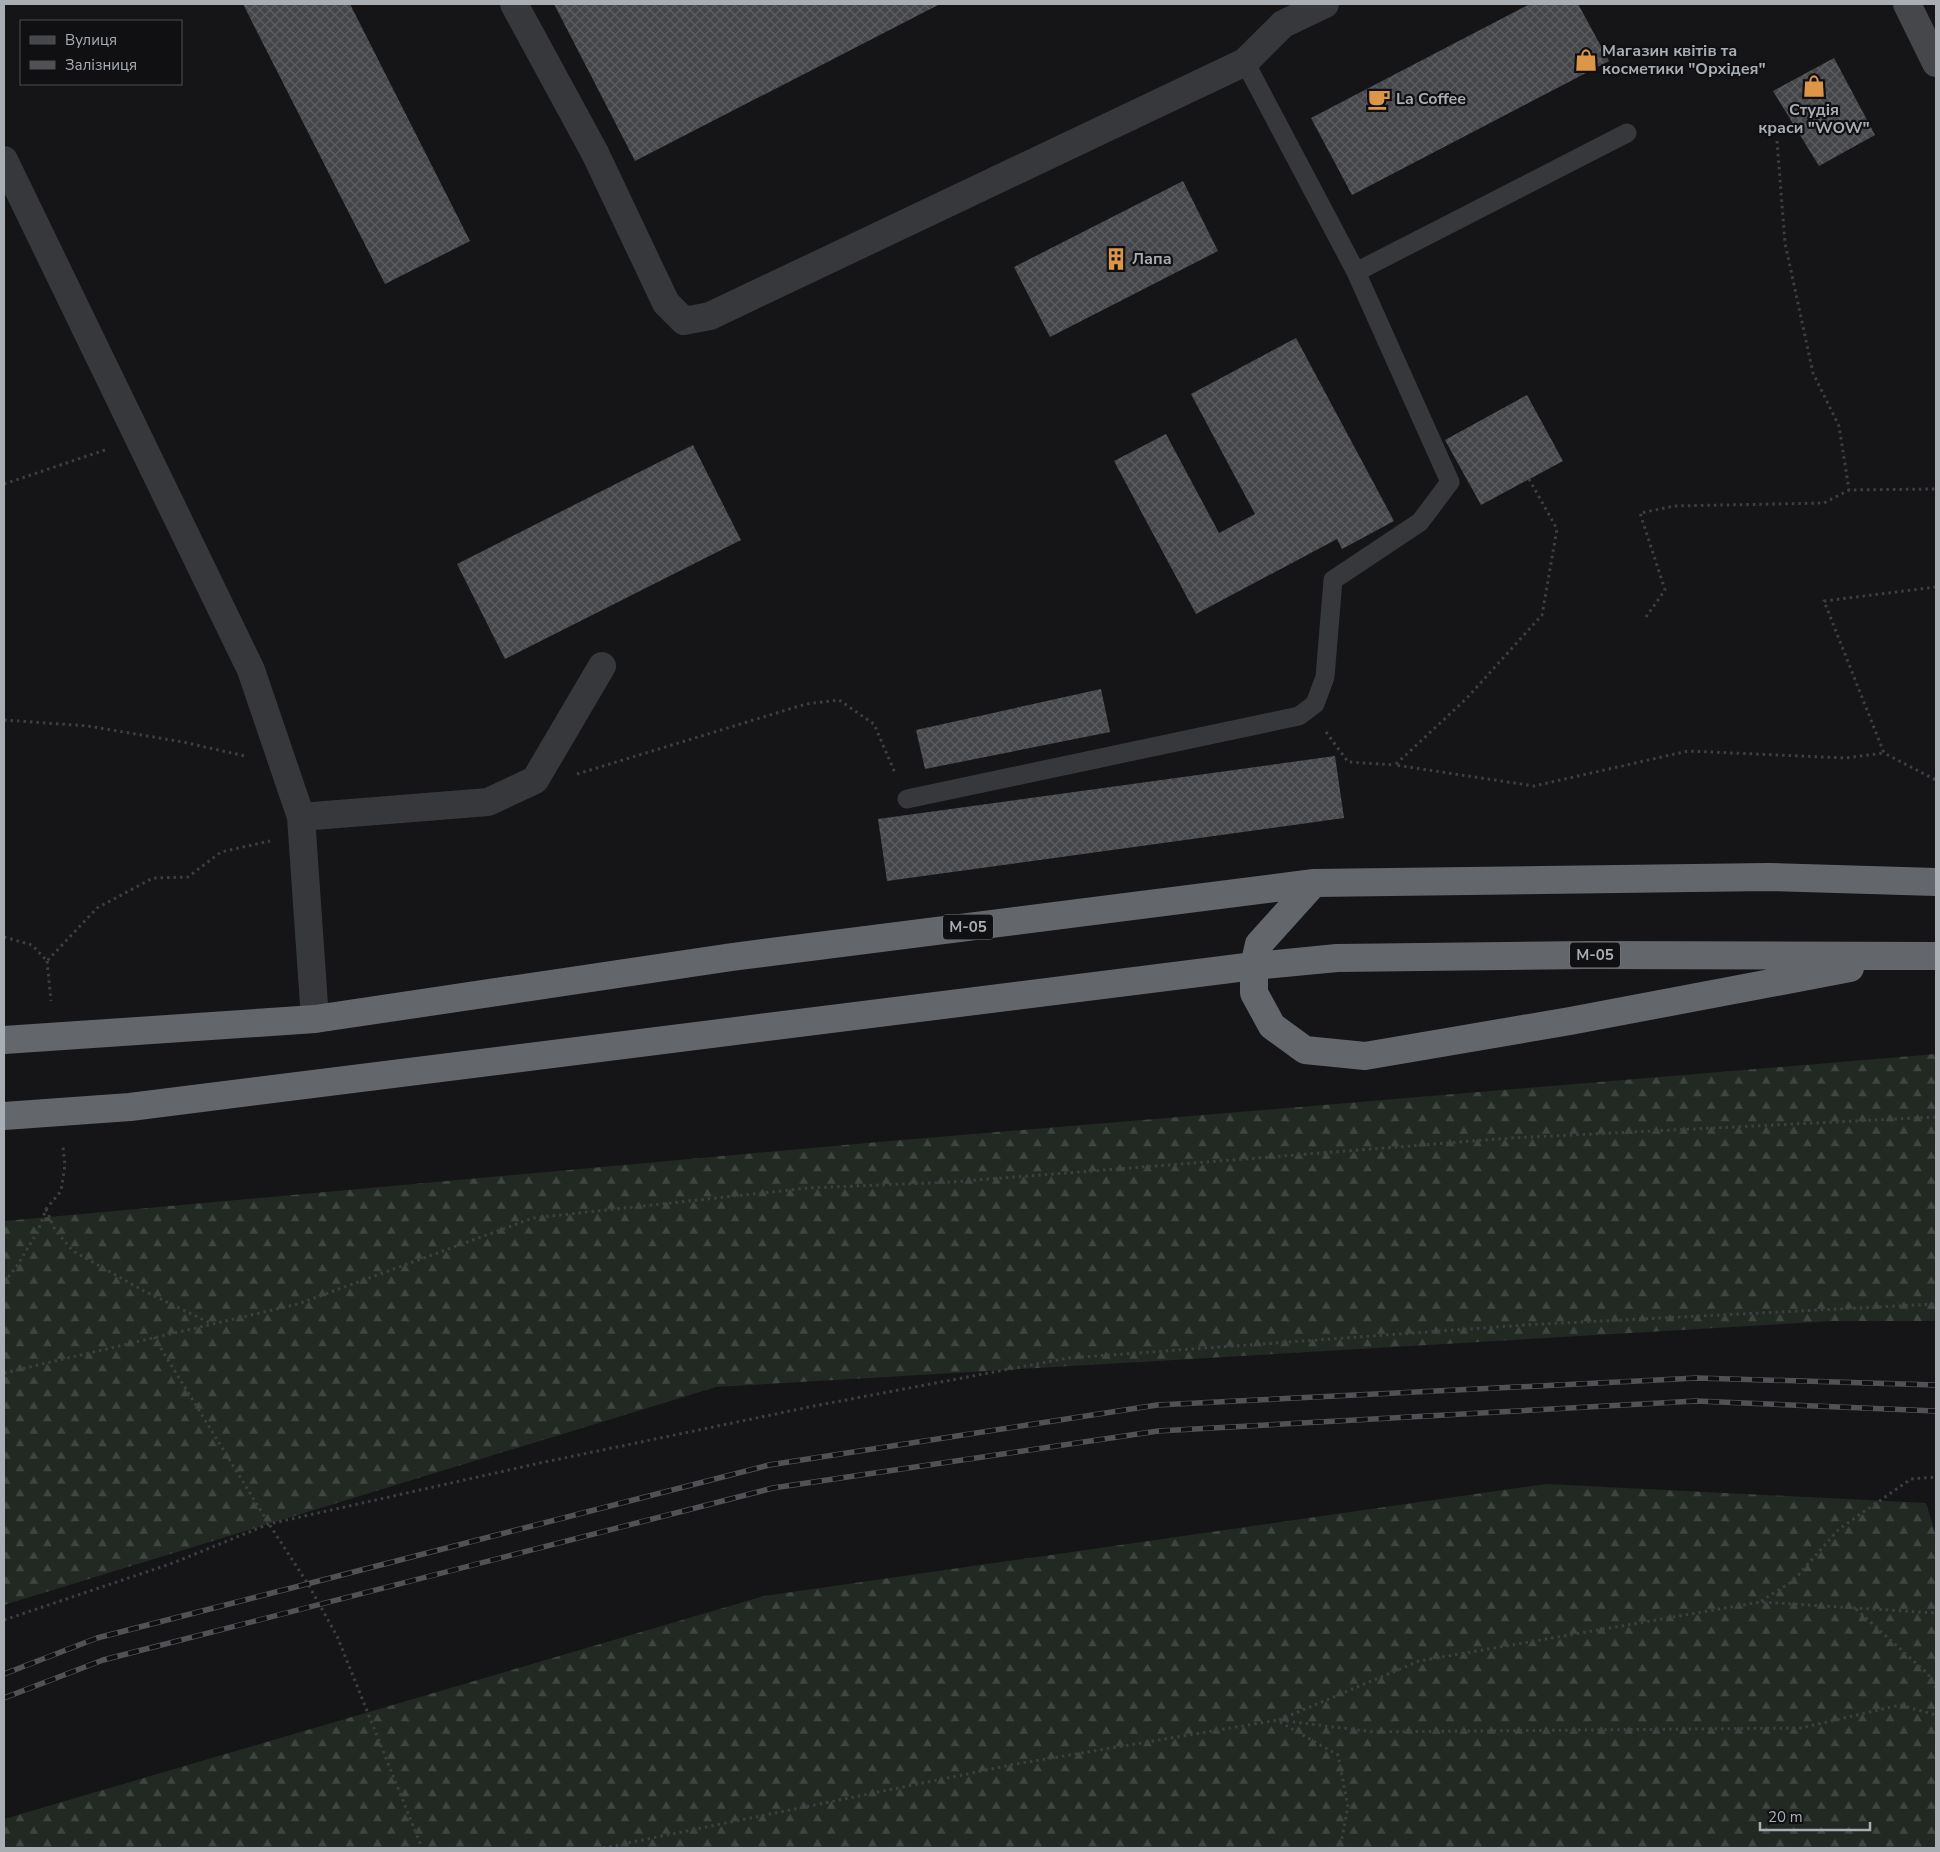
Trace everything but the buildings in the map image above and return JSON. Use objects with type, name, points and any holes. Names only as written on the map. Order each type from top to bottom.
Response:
[{"type":"highway","name":"М-05","points":[[4,1040],[315,1019],[732,957],[1314,883],[1768,877],[1936,882]]},
{"type":"highway","points":[[1314,883],[1259,944],[1254,966],[1254,993],[1272,1026],[1305,1050],[1366,1056],[1928,958]]},
{"type":"highway","name":"М-05","points":[[4,1116],[130,1106],[1254,966],[1336,958],[1587,955],[1928,958]]},
{"type":"street","points":[[514,4],[595,153],[666,303],[684,321],[710,316],[1245,62],[1283,24],[1325,4]]},
{"type":"street","points":[[1907,4],[1936,62]]},
{"type":"street","points":[[4,160],[251,670],[286,770],[302,826],[315,1019]]},
{"type":"street","points":[[302,826],[488,802],[535,780],[602,666]]},
{"type":"lane","points":[[907,799],[1299,716],[1315,704],[1325,678],[1333,580],[1420,522],[1450,482],[1356,272],[1245,62]]},
{"type":"lane","points":[[1356,272],[1627,133]]},
{"type":"path","points":[[1777,141],[1785,243],[1813,373],[1839,426],[1849,490]]},
{"type":"path","points":[[4,484],[119,446],[138,436]]},
{"type":"path","points":[[1395,765],[1466,699],[1542,615],[1557,529],[1529,479]]},
{"type":"path","points":[[1646,617],[1665,590],[1640,512],[1675,506],[1824,503],[1849,490],[1936,489]]},
{"type":"path","points":[[1884,753],[1824,601],[1936,587]]},
{"type":"path","points":[[572,776],[806,704],[839,700],[874,724],[907,799]]},
{"type":"path","points":[[1299,716],[1328,733],[1348,762],[1395,765],[1534,786],[1688,750],[1845,758],[1884,753],[1936,780]]},
{"type":"path","points":[[4,720],[88,726],[183,742],[260,760],[286,770]]},
{"type":"path","points":[[47,961],[97,908],[153,878],[188,877],[221,852],[264,842],[302,826]]},
{"type":"path","points":[[4,937],[32,945],[47,961],[51,1001]]},
{"type":"path","points":[[4,1373],[210,1323],[298,1304],[533,1218],[808,1188],[952,1182],[1511,1138],[1936,1117]]},
{"type":"path","points":[[4,1282],[17,1266],[38,1232],[46,1209],[61,1191],[65,1165],[63,1147]]},
{"type":"path","points":[[46,1209],[55,1230],[74,1251],[144,1291],[210,1323]]},
{"type":"path","points":[[4,1620],[173,1563],[269,1524],[540,1463],[794,1410],[1068,1358],[1524,1325],[1936,1304]]},
{"type":"path","points":[[154,1337],[308,1584],[337,1636],[422,1848]]},
{"type":"path","points":[[1760,1602],[1793,1581],[1839,1529],[1911,1479],[1936,1477]]},
{"type":"path","points":[[603,1848],[1016,1764],[1278,1720],[1419,1661],[1760,1602],[1936,1613]]},
{"type":"path","points":[[1856,1608],[1928,1674],[1936,1688]]},
{"type":"path","points":[[1278,1720],[1374,1732],[1801,1728],[1900,1705],[1936,1716]]},
{"type":"path","points":[[1278,1720],[1338,1755],[1348,1807],[1340,1848]]},
{"type":"green space","points":[[1936,1054],[1936,1321],[1833,1321],[716,1387],[4,1605],[4,1221],[878,1142]]},
{"type":"green space","points":[[1546,1484],[1926,1503],[1936,1536],[1936,1848],[4,1848],[4,1819],[764,1596]]},
{"type":"railway","points":[[4,1674],[97,1638],[769,1465],[1157,1405],[1697,1378],[1936,1385]]},
{"type":"railway","points":[[4,1698],[103,1660],[773,1488],[1158,1431],[1696,1401],[1936,1411]]},
{"type":"place","name":"Магазин квітів та косметики \"Орхідея\"","points":[[1586,60]]},
{"type":"place","name":"Студія краси \"WOW\"","points":[[1814,86]]},
{"type":"place","name":"La Coffee","points":[[1379,99]]},
{"type":"place","name":"Лапа","points":[[1116,259]]}]
